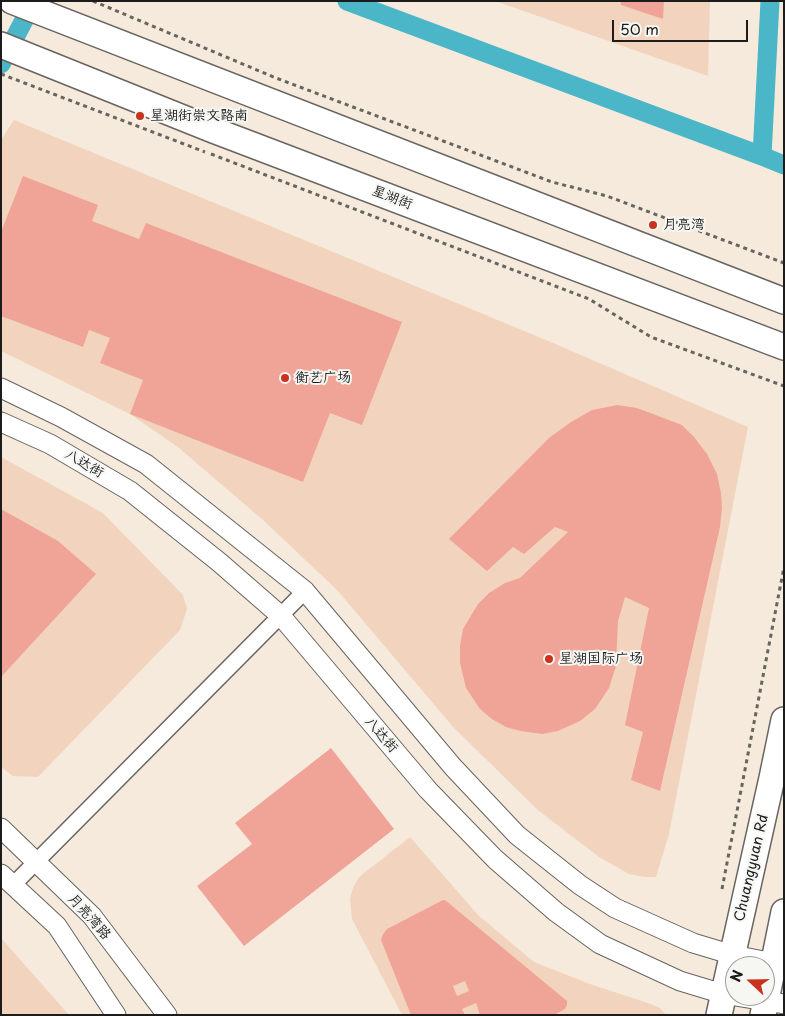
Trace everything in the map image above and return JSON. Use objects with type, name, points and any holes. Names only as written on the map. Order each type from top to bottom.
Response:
[{"type":"main road","points":[[12,1],[784,301]]},
{"type":"main road","name":"星湖街","points":[[1,45],[214,130],[784,347]]},
{"type":"main road","name":"Chuangyuan Rd","points":[[721,1004],[784,720]]},
{"type":"main road","points":[[771,1007],[784,912]]},
{"type":"street","points":[[1,388],[61,417],[146,464],[305,591],[453,767],[517,834],[580,885],[615,908],[693,942],[733,955],[778,964]]},
{"type":"street","name":"八达街","points":[[1,422],[50,444],[130,491],[219,562],[281,616],[422,782],[494,860],[556,912],[600,944],[680,981],[721,1004],[771,1007]]},
{"type":"street","points":[[116,1015],[56,926],[7,880],[36,861],[305,591]]},
{"type":"street","name":"月亮湾路","points":[[1,828],[92,916],[167,1015]]},
{"type":"path","points":[[93,1],[276,78],[552,182],[608,196],[784,264]]},
{"type":"path","points":[[1,74],[588,299],[651,336],[784,386]]},
{"type":"path","points":[[722,889],[784,566]]},
{"type":"shaded area","points":[[495,1],[710,1],[708,76]]},
{"type":"shaded area","points":[[14,120],[546,340],[748,427],[669,834],[656,877],[629,874],[599,857],[539,811],[454,728],[337,590],[263,520],[179,448],[130,414],[1,351],[1,140]]},
{"type":"shaded area","points":[[1,457],[103,513],[183,595],[187,609],[180,630],[38,777],[13,776],[1,767]]},
{"type":"shaded area","points":[[410,837],[478,915],[534,962],[590,984],[651,1004],[660,1008],[666,1015],[402,1015],[352,919],[350,899],[359,877]]},
{"type":"shaded area","points":[[1,938],[69,1015],[1,1015]]},
{"type":"building","points":[[621,1],[664,1],[663,19],[621,5]]},
{"type":"building","points":[[23,176],[98,205],[92,221],[139,239],[146,223],[402,322],[362,425],[330,413],[303,482],[130,414],[143,380],[100,363],[110,338],[89,330],[83,347],[1,316],[1,232]]},
{"type":"building","points":[[617,405],[637,408],[682,425],[707,454],[717,474],[721,493],[720,527],[660,791],[631,780],[643,732],[625,725],[649,608],[625,597],[618,621],[616,666],[609,688],[595,709],[580,721],[558,731],[542,734],[520,731],[506,727],[492,719],[480,709],[466,688],[460,663],[463,629],[478,604],[489,593],[505,583],[520,578],[568,532],[555,527],[524,554],[513,547],[487,571],[449,539],[550,437],[592,410]]},
{"type":"building","points":[[1,509],[58,541],[96,574],[1,677]]},
{"type":"building","points":[[331,748],[394,829],[244,946],[197,886],[252,844],[235,823]]},
{"type":"building","points":[[445,900],[567,1001],[567,1005],[565,1009],[554,1015],[480,1015],[476,1003],[462,1009],[465,1015],[411,1015],[381,940],[387,929]],"holes":[[[465,981],[469,991],[457,996],[453,986]]]},
{"type":"waterway","points":[[1,64],[34,1]]},
{"type":"waterway","points":[[347,1],[762,156],[770,1]]},
{"type":"waterway","points":[[762,156],[784,165]]},
{"type":"place","name":"星湖街崇文路南","points":[[140,116]]},
{"type":"place","name":"月亮湾","points":[[653,225]]},
{"type":"place","name":"衡艺广场","points":[[285,378]]},
{"type":"place","name":"星湖国际广场","points":[[549,659]]}]
